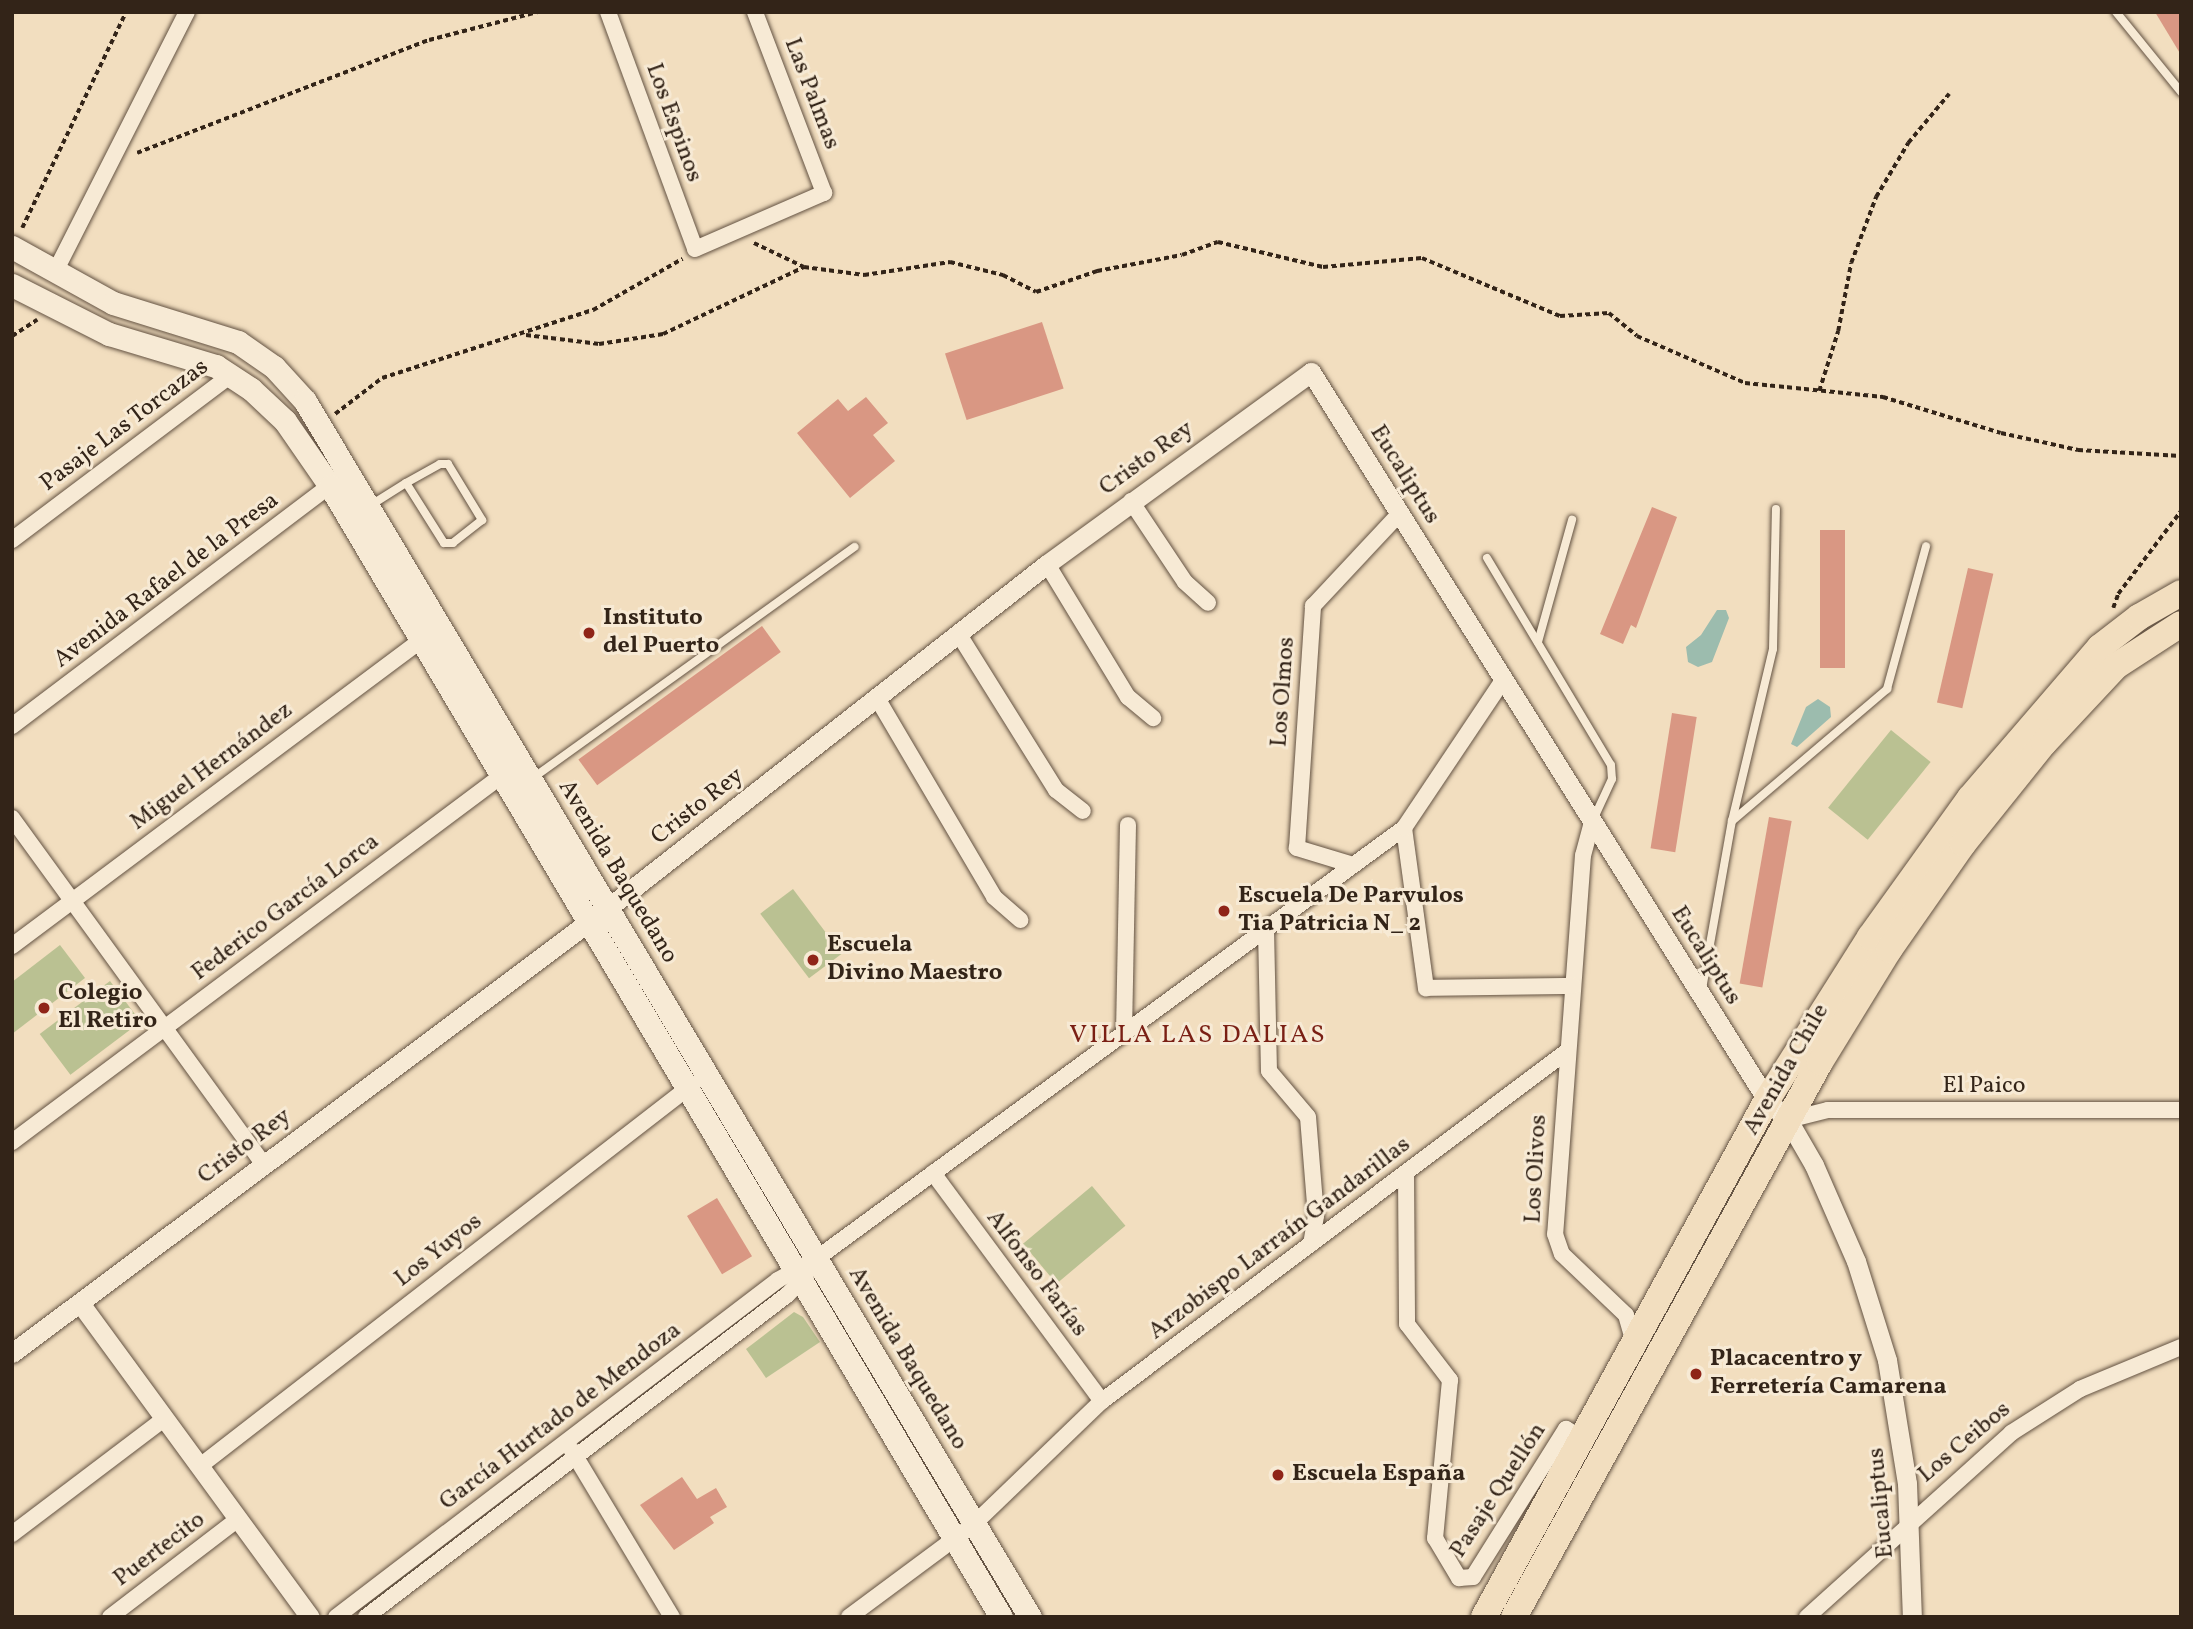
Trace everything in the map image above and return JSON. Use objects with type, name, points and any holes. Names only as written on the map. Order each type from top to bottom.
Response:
[{"type":"highway","name":"Avenida Chile","points":[[1484,1617],[1767,1100],[1834,990],[1919,867],[2024,732],[2100,647],[2170,598],[2181,581]]},
{"type":"highway","name":"Avenida Chile","points":[[1514,1617],[1788,1119],[1889,950],[2003,793],[2116,666],[2181,624]]},
{"type":"main road","name":"Avenida Baquedano","points":[[12,247],[113,303],[219,333],[255,352],[291,383],[349,472],[1030,1617]]},
{"type":"main road","name":"Avenida Baquedano","points":[[12,285],[54,309],[109,334],[200,360],[231,374],[285,421],[330,486],[1001,1617]]},
{"type":"street","points":[[55,272],[116,161],[187,12]]},
{"type":"street","name":"Los Espinos","points":[[608,12],[695,249]]},
{"type":"street","name":"Las Palmas","points":[[733,233],[824,193],[755,12]]},
{"type":"street","points":[[695,249],[733,233]]},
{"type":"street","name":"Cristo Rey","points":[[12,1353],[607,908],[1131,500],[1311,372]]},
{"type":"street","name":"Eucaliptus","points":[[1311,372],[1767,1100],[1788,1119],[1836,1212],[1873,1310],[1898,1411],[1910,1520],[1912,1617]]},
{"type":"street","name":"Pasaje Las Torcazas","points":[[12,540],[231,374]]},
{"type":"street","name":"Avenida Rafael de la Presa","points":[[12,726],[349,472]]},
{"type":"street","points":[[1131,500],[1185,582],[1208,603]]},
{"type":"street","name":"Los Olmos","points":[[1353,865],[1297,848],[1313,606],[1399,514]]},
{"type":"street","points":[[1047,564],[1128,697],[1153,718]]},
{"type":"street","name":"Miguel Hernández","points":[[12,946],[440,626]]},
{"type":"street","points":[[958,633],[1056,790],[1083,811]]},
{"type":"street","name":"García Hurtado de Mendoza","points":[[366,1617],[576,1457],[799,1276],[816,1259],[1404,828],[1503,680]]},
{"type":"street","points":[[877,698],[993,897],[1020,920]]},
{"type":"street","name":"Federico García Lorca","points":[[12,1142],[502,775],[526,770]]},
{"type":"street","points":[[12,818],[263,1164]]},
{"type":"street","points":[[1566,1052],[1583,855],[1592,822]]},
{"type":"street","points":[[1124,1033],[1128,825]]},
{"type":"street","points":[[1404,828],[1426,988],[1573,986]]},
{"type":"street","points":[[1266,929],[1269,1072],[1308,1117],[1315,1216],[1311,1244]]},
{"type":"street","name":"Arzobispo Larraín Gandarillas","points":[[849,1617],[974,1524],[1102,1401],[1566,1052]]},
{"type":"street","name":"Los Olivos","points":[[1566,1052],[1555,1234],[1562,1254],[1626,1315],[1634,1343]]},
{"type":"street","name":"Los Yuyos","points":[[200,1465],[707,1075]]},
{"type":"street","name":"El Paico","points":[[1788,1119],[1828,1110],[2181,1111]]},
{"type":"street","name":"Alfonso Farías","points":[[933,1173],[1102,1401]]},
{"type":"street","name":"Pasaje Quellón","points":[[1406,1173],[1407,1324],[1450,1380],[1435,1538],[1459,1577],[1473,1577],[1566,1429],[1582,1438]]},
{"type":"street","name":"García Hurtado de Mendoza","points":[[336,1617],[566,1441],[799,1276]]},
{"type":"street","points":[[79,1303],[310,1617]]},
{"type":"street","name":"Los Ceibos","points":[[1807,1617],[1910,1520],[2033,1417],[2080,1389],[2181,1347]]},
{"type":"street","points":[[12,1534],[164,1419]]},
{"type":"street","points":[[566,1441],[672,1617]]},
{"type":"street","name":"Puertecito","points":[[110,1617],[238,1519]]},
{"type":"lane","points":[[2116,12],[2181,93]]},
{"type":"lane","points":[[369,506],[406,483],[439,464],[448,464],[482,520],[453,543],[444,543],[406,483]]},
{"type":"lane","points":[[1701,995],[1732,821],[1773,649],[1776,509]]},
{"type":"lane","points":[[1538,642],[1572,520]]},
{"type":"lane","points":[[1732,821],[1887,689],[1926,546]]},
{"type":"lane","points":[[526,770],[855,547]]},
{"type":"lane","points":[[1487,558],[1611,765],[1612,779],[1592,822]]},
{"type":"path","points":[[12,247],[126,12]]},
{"type":"path","points":[[116,161],[429,40],[537,12]]},
{"type":"path","points":[[1819,391],[1838,331],[1851,263],[1876,197],[1908,143],[1949,94]]},
{"type":"path","points":[[733,233],[804,267],[864,275],[950,262],[1003,275],[1035,292],[1097,271],[1182,255],[1218,242],[1322,267],[1422,258],[1560,316],[1609,313],[1637,336],[1745,383],[1893,399],[2065,448],[2181,456]]},
{"type":"path","points":[[322,428],[347,402],[382,378],[524,335],[629,293],[695,249]]},
{"type":"path","points":[[524,335],[574,344],[644,339],[681,328],[804,267]]},
{"type":"path","points":[[12,336],[54,309]]},
{"type":"path","points":[[2100,647],[2118,594],[2181,511]]},
{"type":"green space","points":[[1891,730],[1931,762],[1868,840],[1828,808]]},
{"type":"green space","points":[[793,889],[842,954],[809,978],[760,914]]},
{"type":"green space","points":[[60,945],[85,978],[12,1034],[12,982]]},
{"type":"green space","points":[[110,981],[141,1022],[70,1075],[40,1034]]},
{"type":"green space","points":[[1092,1186],[1125,1226],[1056,1284],[1023,1244]]},
{"type":"green space","points":[[794,1312],[803,1317],[820,1342],[766,1378],[746,1349]]},
{"type":"green space","points":[[668,1374],[673,1379],[606,1446],[601,1441]]},
{"type":"green space","points":[[431,1551],[435,1556],[369,1609],[365,1604]]},
{"type":"shaded area","points":[[1717,610],[1726,610],[1729,618],[1712,662],[1698,667],[1688,662],[1686,647],[1701,635]]},
{"type":"shaded area","points":[[1818,699],[1830,707],[1831,717],[1797,747],[1791,744],[1806,707]]},
{"type":"building","points":[[2155,12],[2181,12],[2181,55]]},
{"type":"building","points":[[1042,322],[1064,389],[967,420],[945,354]]},
{"type":"building","points":[[866,397],[888,423],[873,435],[895,461],[850,498],[797,433],[838,399],[848,411]]},
{"type":"building","points":[[1652,507],[1677,517],[1636,628],[1631,625],[1623,644],[1600,634]]},
{"type":"building","points":[[1820,530],[1845,530],[1845,668],[1820,668]]},
{"type":"building","points":[[1968,568],[1993,574],[1962,708],[1937,702]]},
{"type":"building","points":[[762,626],[781,652],[597,785],[578,759]]},
{"type":"building","points":[[1672,713],[1697,717],[1675,852],[1651,848]]},
{"type":"building","points":[[1769,817],[1792,821],[1762,987],[1740,983]]},
{"type":"building","points":[[717,1198],[752,1256],[722,1274],[687,1216]]},
{"type":"building","points":[[682,1477],[697,1499],[716,1488],[727,1507],[710,1517],[714,1523],[674,1550],[640,1505]]},
{"type":"place","name":"Instituto del Puerto","points":[[589,633]]},
{"type":"place","name":"Escuela De Parvulos Tia Patricia N_ 2","points":[[1224,911]]},
{"type":"place","name":"Escuela Divino Maestro","points":[[813,960]]},
{"type":"place","name":"Colegio El Retiro","points":[[44,1008]]},
{"type":"place","name":"Placacentro y Ferretería Camarena","points":[[1696,1374]]},
{"type":"place","name":"Escuela España","points":[[1278,1475]]},
{"type":"district","name":"VILLA LAS DALIAS","points":[[1198,1036]]}]
